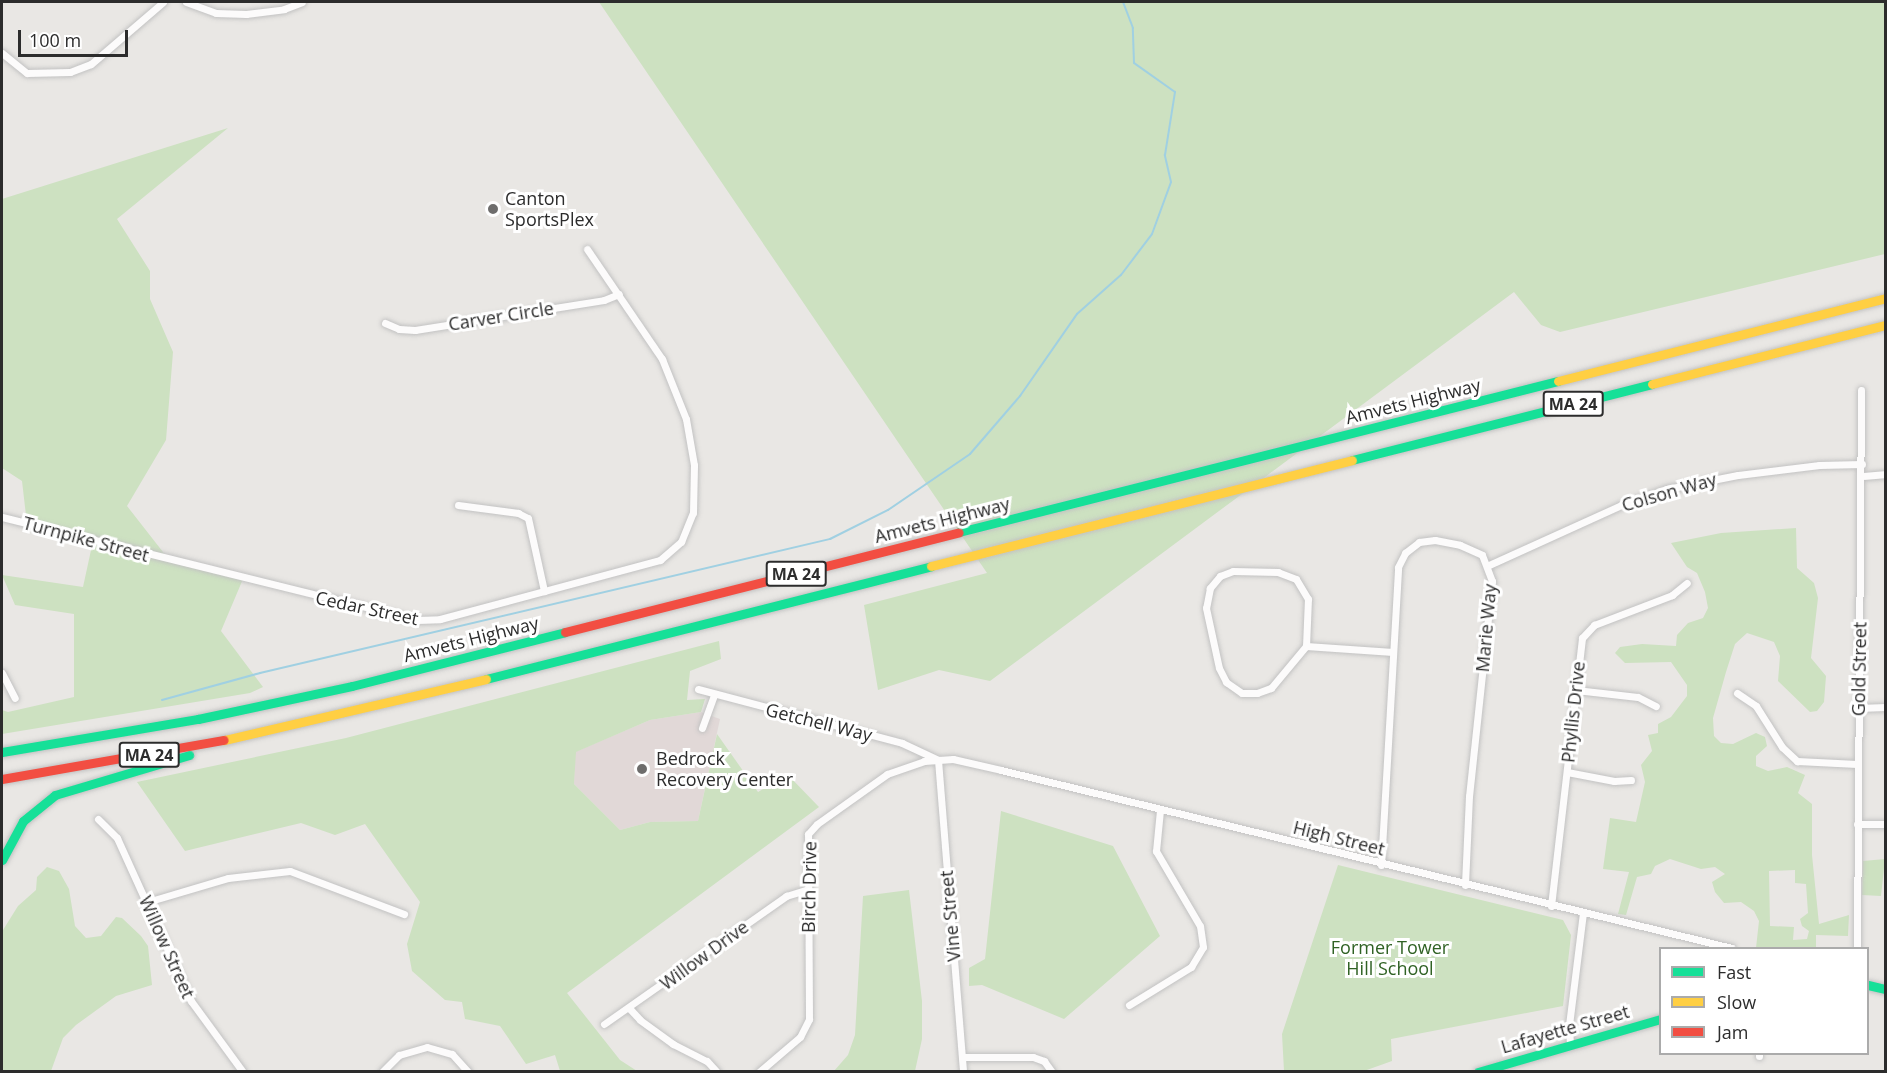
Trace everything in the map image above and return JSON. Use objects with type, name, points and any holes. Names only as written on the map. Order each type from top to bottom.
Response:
[{"type":"main road","name":"Amvets Highway","points":[[2,752],[106,735],[352,686],[1886,298]]},
{"type":"main road","name":"MA 24","points":[[2,779],[295,726],[1886,326]]},
{"type":"main road","points":[[2,860],[23,821],[55,795],[295,726]]},
{"type":"main road","points":[[2,745],[106,735]]},
{"type":"main road","points":[[1869,985],[1886,989]]},
{"type":"main road","name":"Lafayette Street","points":[[1478,1071],[1496,1069],[1659,1019]]},
{"type":"street","points":[[2,53],[27,73],[70,72],[91,64],[163,2]]},
{"type":"street","points":[[186,2],[216,13],[246,14],[284,9],[302,2]]},
{"type":"street","points":[[587,249],[619,294]]},
{"type":"street","name":"Carver Circle","points":[[384,322],[399,329],[415,330],[600,301],[619,294]]},
{"type":"street","name":"Cedar Street","points":[[170,561],[417,620],[440,619],[668,556],[684,538],[692,518],[692,444],[670,373],[619,294]]},
{"type":"street","name":"Gold Street","points":[[1857,947],[1857,764],[1864,476],[1862,390]]},
{"type":"street","name":"Colson Way","points":[[1489,565],[1658,492],[1738,475],[1819,465],[1862,464]]},
{"type":"street","points":[[1864,476],[1886,474]]},
{"type":"street","points":[[458,505],[518,513],[528,518],[544,591]]},
{"type":"street","name":"Turnpike Street","points":[[2,517],[170,561]]},
{"type":"street","name":"Marie Way","points":[[1381,865],[1398,567],[1411,547],[1431,540],[1464,546],[1479,553],[1489,565],[1491,586],[1469,796],[1465,885]]},
{"type":"street","points":[[1233,571],[1278,572],[1296,579],[1308,599],[1306,646],[1271,688],[1252,694],[1234,689],[1219,668],[1206,608],[1210,588],[1220,576],[1233,571]]},
{"type":"street","name":"Phyllis Drive","points":[[1551,906],[1581,643],[1587,630],[1672,595],[1687,583]]},
{"type":"street","points":[[1306,646],[1393,652]]},
{"type":"street","points":[[2,673],[15,698]]},
{"type":"street","name":"Getchell Way","points":[[698,689],[893,741],[938,760]]},
{"type":"street","points":[[1576,690],[1638,697],[1656,706]]},
{"type":"street","points":[[1737,693],[1756,706],[1782,747],[1797,761],[1857,764]]},
{"type":"street","points":[[702,728],[714,695]]},
{"type":"street","points":[[1858,708],[1886,707]]},
{"type":"street","name":"High Street","points":[[938,760],[961,761],[1381,865],[1728,947]]},
{"type":"street","name":"Birch Drive","points":[[759,1071],[800,1037],[809,1018],[806,842],[813,826],[898,768],[938,760]]},
{"type":"street","name":"Vine Street","points":[[938,760],[949,922],[964,1057],[963,1071]]},
{"type":"street","points":[[1567,772],[1614,781],[1631,780]]},
{"type":"street","points":[[1129,1005],[1191,967],[1203,947],[1200,926],[1156,851],[1160,810]]},
{"type":"street","name":"Willow Street","points":[[98,819],[117,837],[191,1001],[243,1071]]},
{"type":"street","points":[[1857,824],[1886,824]]},
{"type":"street","points":[[147,902],[228,878],[290,870],[404,914]]},
{"type":"street","name":"Willow Drive","points":[[604,1024],[786,896],[806,890]]},
{"type":"street","points":[[1570,1045],[1569,1025],[1583,913]]},
{"type":"street","points":[[629,1008],[640,1020],[673,1044],[707,1060],[717,1071]]},
{"type":"street","points":[[382,1071],[399,1055],[427,1047],[452,1054],[468,1071]]},
{"type":"street","points":[[964,1057],[1034,1057],[1044,1061],[1052,1071]]},
{"type":"shaded area","name":"Bedrock Recovery Center","points":[[701,712],[720,719],[698,821],[650,822],[620,830],[574,784],[575,752],[650,720]]},
{"type":"green space","points":[[599,2],[1885,2],[1885,254],[1560,332],[1541,325],[1514,292],[990,681],[939,670],[878,690],[864,605],[987,573]]},
{"type":"green space","points":[[228,128],[117,219],[150,271],[150,299],[173,352],[166,440],[127,506],[170,561],[243,579],[221,631],[263,687],[250,693],[2,734],[2,710],[8,712],[74,697],[74,614],[15,605],[2,575],[83,587],[93,541],[27,524],[22,481],[2,468],[2,199]]},
{"type":"green space","points":[[1796,528],[1797,568],[1814,583],[1818,598],[1811,658],[1826,676],[1824,702],[1817,711],[1810,712],[1778,681],[1780,656],[1774,642],[1747,633],[1735,644],[1726,672],[1713,718],[1714,736],[1721,743],[1733,744],[1756,733],[1765,737],[1767,746],[1756,756],[1756,766],[1768,771],[1787,767],[1805,775],[1798,793],[1812,804],[1812,855],[1819,924],[1849,915],[1848,936],[1816,935],[1816,947],[1756,947],[1759,921],[1754,911],[1741,902],[1724,903],[1715,892],[1712,882],[1725,874],[1715,867],[1701,869],[1670,859],[1655,866],[1651,874],[1637,877],[1626,915],[1618,914],[1629,872],[1603,869],[1610,818],[1636,822],[1645,782],[1641,765],[1652,751],[1648,735],[1658,733],[1658,724],[1671,717],[1687,696],[1687,685],[1671,662],[1625,663],[1615,653],[1620,647],[1642,644],[1676,646],[1677,635],[1688,623],[1703,618],[1708,608],[1705,592],[1697,573],[1687,567],[1671,543],[1721,533]],"holes":[[[1795,870],[1795,883],[1806,884],[1808,913],[1800,919],[1802,926],[1809,931],[1807,939],[1793,940],[1794,927],[1770,926],[1769,871]]]},
{"type":"green space","points":[[719,641],[721,659],[690,671],[687,700],[705,699],[701,712],[650,720],[576,752],[574,784],[620,830],[650,822],[698,821],[717,734],[758,792],[788,775],[819,807],[567,993],[620,1060],[637,1071],[560,1071],[555,1055],[526,1064],[500,1026],[465,1019],[462,1002],[445,1000],[412,971],[407,944],[420,902],[365,824],[335,835],[301,823],[185,851],[137,782],[346,738]]},
{"type":"green space","points":[[1001,811],[1113,846],[1160,936],[1064,1019],[982,985],[969,986],[969,968],[985,959]]},
{"type":"green space","points":[[1885,859],[1881,896],[1862,895],[1863,861]]},
{"type":"green space","name":"Former Tower Hill School","points":[[1338,865],[1563,920],[1571,935],[1563,1006],[1391,1039],[1392,1061],[1364,1071],[1284,1071],[1282,1034]]},
{"type":"green space","points":[[47,867],[59,871],[69,889],[75,926],[86,938],[101,936],[116,917],[122,918],[141,936],[148,946],[152,985],[116,996],[76,1025],[63,1038],[51,1071],[2,1071],[3,930],[18,906],[36,890],[37,877]]},
{"type":"green space","points":[[909,890],[922,1001],[922,1039],[915,1071],[834,1071],[848,1055],[855,1035],[863,896]]},
{"type":"waterway","points":[[162,700],[260,673],[830,539],[888,510],[970,454],[1020,396],[1077,314],[1121,275],[1152,234],[1171,182],[1165,155],[1175,92],[1134,63],[1133,28],[1123,2]]},
{"type":"traffic: fast","points":[[959,532],[1558,381]]},
{"type":"traffic: fast","points":[[1352,460],[1652,384]]},
{"type":"traffic: fast","points":[[486,679],[931,566]]},
{"type":"traffic: fast","points":[[2,752],[198,719],[352,686],[565,632]]},
{"type":"traffic: fast","points":[[2,860],[23,821],[55,795],[189,755]]},
{"type":"traffic: fast","points":[[1869,985],[1886,989]]},
{"type":"traffic: fast","points":[[1478,1072],[1659,1019]]},
{"type":"traffic: slow","points":[[1558,381],[1886,298]]},
{"type":"traffic: slow","points":[[1652,384],[1886,325]]},
{"type":"traffic: slow","points":[[931,566],[1352,460]]},
{"type":"traffic: slow","points":[[224,740],[486,679]]},
{"type":"traffic: jam","points":[[565,632],[959,532]]},
{"type":"traffic: jam","points":[[2,779],[224,740]]},
{"type":"place","name":"Canton SportsPlex","points":[[493,209]]},
{"type":"place","name":"Bedrock Recovery Center","points":[[642,769]]}]
